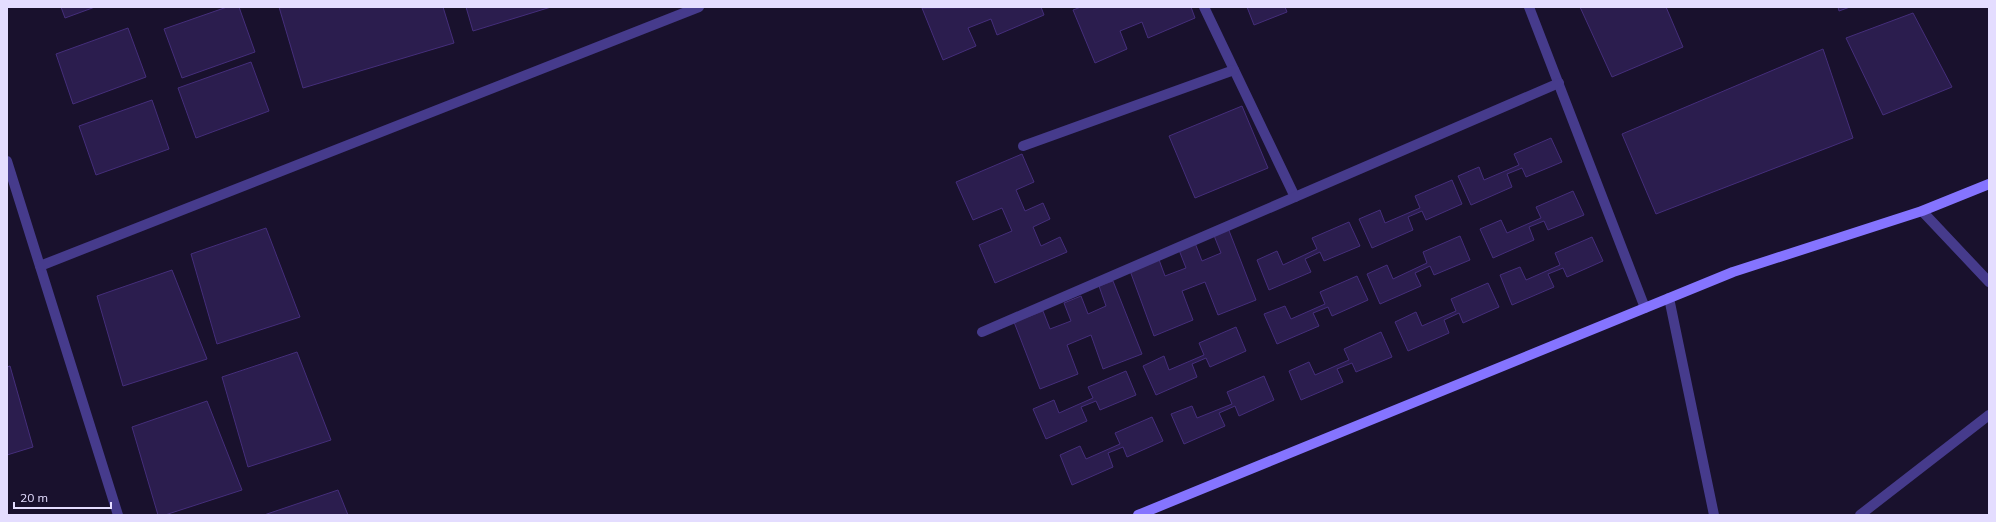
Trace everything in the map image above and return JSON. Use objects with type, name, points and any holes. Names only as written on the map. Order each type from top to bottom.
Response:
[{"type":"street","points":[[40,266],[699,7]]},
{"type":"street","points":[[1204,7],[1295,196]]},
{"type":"street","points":[[1530,7],[1645,308]]},
{"type":"street","points":[[1023,146],[1234,70]]},
{"type":"street","points":[[982,332],[1559,83]]},
{"type":"street","points":[[7,161],[118,515]]},
{"type":"street","points":[[1138,515],[1733,272],[1922,211],[1989,184]]},
{"type":"street","points":[[1922,211],[1989,282]]},
{"type":"street","points":[[1669,298],[1714,515]]},
{"type":"street","points":[[1860,515],[1989,415]]},
{"type":"building","points":[[61,7],[95,7],[65,18]]},
{"type":"building","points":[[227,7],[239,7],[255,52],[182,78],[164,29]]},
{"type":"building","points":[[279,7],[443,7],[454,43],[303,88]]},
{"type":"building","points":[[466,7],[551,7],[473,31]]},
{"type":"building","points":[[1041,7],[1044,15],[997,35],[991,19],[968,28],[976,46],[943,60],[922,8]]},
{"type":"building","points":[[1081,7],[1191,7],[1195,18],[1148,38],[1142,22],[1120,31],[1127,49],[1095,63],[1073,10]]},
{"type":"building","points":[[1247,7],[1285,7],[1287,12],[1254,25]]},
{"type":"building","points":[[1580,7],[1666,7],[1683,47],[1612,77]]},
{"type":"building","points":[[1838,7],[1850,7],[1839,11]]},
{"type":"building","points":[[1913,13],[1952,87],[1883,115],[1846,38]]},
{"type":"building","points":[[128,28],[146,77],[73,104],[56,54]]},
{"type":"building","points":[[1823,49],[1853,138],[1656,214],[1622,134]]},
{"type":"building","points":[[251,62],[269,111],[196,138],[178,88]]},
{"type":"building","points":[[152,100],[169,149],[96,175],[79,126]]},
{"type":"building","points":[[1242,106],[1268,168],[1195,198],[1169,136]]},
{"type":"building","points":[[1551,138],[1562,162],[1526,177],[1522,168],[1507,174],[1512,187],[1471,205],[1458,176],[1479,167],[1484,180],[1519,165],[1514,154]]},
{"type":"building","points":[[1022,154],[1034,182],[1016,190],[1025,211],[1043,203],[1050,219],[1033,227],[1041,246],[1060,237],[1067,252],[995,283],[979,245],[1012,231],[1002,208],[973,220],[956,182]]},
{"type":"building","points":[[1452,180],[1462,204],[1426,220],[1422,211],[1408,217],[1413,230],[1372,248],[1359,219],[1380,210],[1385,223],[1420,208],[1415,196]]},
{"type":"building","points":[[1573,191],[1584,215],[1548,230],[1544,221],[1529,227],[1534,240],[1493,258],[1480,229],[1501,220],[1507,233],[1541,218],[1536,207]]},
{"type":"building","points":[[1349,222],[1360,246],[1324,261],[1320,252],[1305,259],[1311,272],[1269,290],[1257,260],[1277,251],[1283,265],[1317,249],[1312,238]]},
{"type":"building","points":[[266,228],[300,317],[217,344],[191,254]]},
{"type":"building","points":[[1228,228],[1256,300],[1218,315],[1205,282],[1182,291],[1193,320],[1154,336],[1129,268],[1158,257],[1165,276],[1186,268],[1179,250],[1195,243],[1202,261],[1221,253],[1213,233]]},
{"type":"building","points":[[1460,236],[1470,260],[1434,275],[1430,266],[1415,273],[1421,286],[1380,304],[1367,274],[1387,265],[1393,279],[1427,263],[1423,252]]},
{"type":"building","points":[[1592,237],[1603,261],[1567,277],[1563,268],[1548,274],[1554,287],[1512,305],[1500,275],[1520,267],[1526,280],[1560,265],[1555,253]]},
{"type":"building","points":[[172,270],[207,359],[123,386],[97,296]]},
{"type":"building","points":[[1357,276],[1368,300],[1332,316],[1328,307],[1313,313],[1319,326],[1277,344],[1264,314],[1285,306],[1291,319],[1325,304],[1320,292]]},
{"type":"building","points":[[1113,281],[1142,354],[1103,369],[1091,335],[1067,345],[1078,374],[1040,389],[1014,322],[1043,311],[1050,329],[1071,321],[1064,303],[1081,296],[1088,314],[1106,306],[1099,286]]},
{"type":"building","points":[[1488,283],[1499,307],[1463,323],[1459,313],[1444,320],[1449,333],[1408,351],[1395,322],[1416,312],[1422,326],[1456,311],[1451,299]]},
{"type":"building","points":[[1236,327],[1246,351],[1210,367],[1206,358],[1192,364],[1197,377],[1156,395],[1143,366],[1164,356],[1169,370],[1204,355],[1199,343]]},
{"type":"building","points":[[1381,332],[1392,357],[1356,372],[1352,363],[1337,369],[1343,382],[1301,400],[1289,371],[1309,362],[1315,375],[1349,360],[1344,349]]},
{"type":"building","points":[[297,352],[331,440],[248,467],[222,377]]},
{"type":"building","points":[[10,366],[33,447],[7,455],[7,367]]},
{"type":"building","points":[[1126,371],[1136,395],[1100,410],[1096,401],[1081,407],[1087,421],[1046,439],[1033,409],[1054,400],[1059,413],[1093,398],[1088,387]]},
{"type":"building","points":[[1264,376],[1274,400],[1239,416],[1235,406],[1219,413],[1225,426],[1184,444],[1171,414],[1192,406],[1197,418],[1232,404],[1227,392]]},
{"type":"building","points":[[207,401],[242,490],[165,515],[158,515],[132,427]]},
{"type":"building","points":[[1152,417],[1163,441],[1127,457],[1123,447],[1108,453],[1113,467],[1072,485],[1060,455],[1080,446],[1086,459],[1120,444],[1115,433]]},
{"type":"building","points":[[338,490],[348,515],[264,515]]}]
